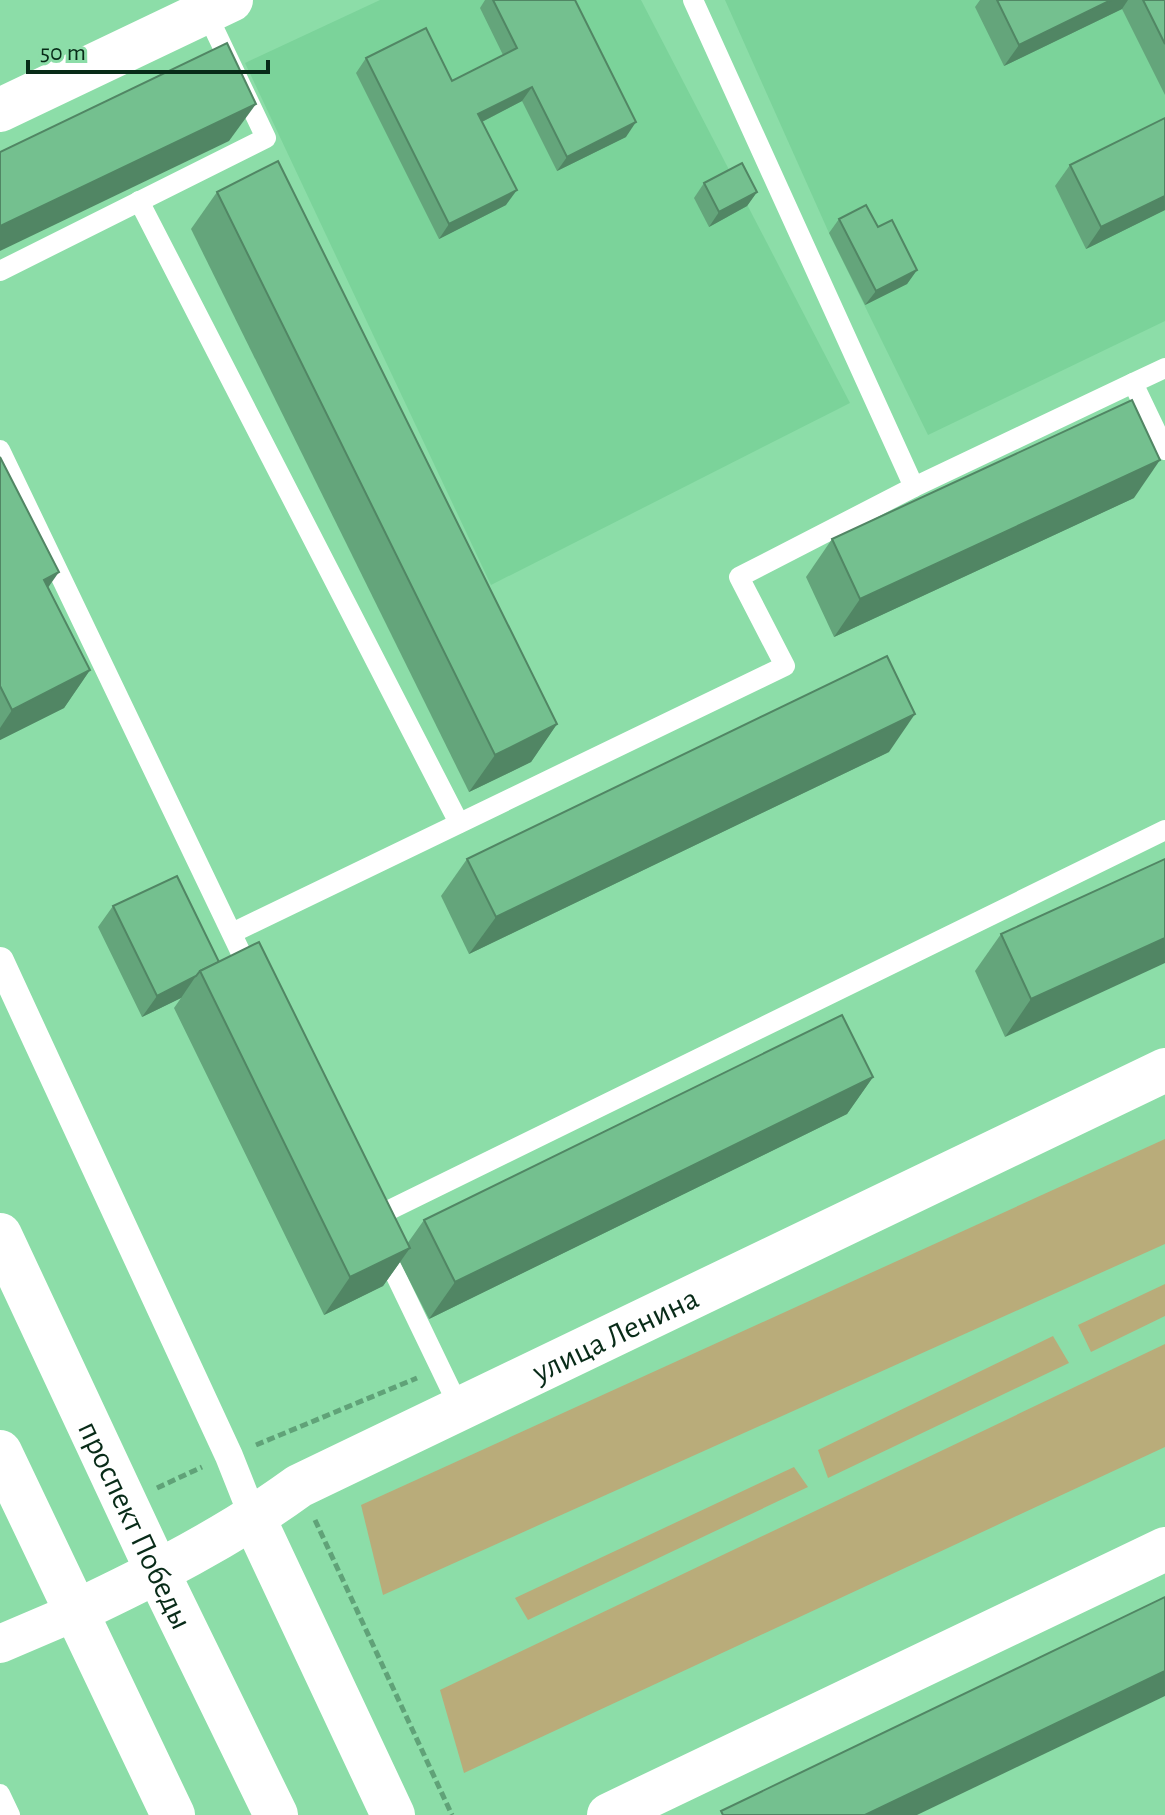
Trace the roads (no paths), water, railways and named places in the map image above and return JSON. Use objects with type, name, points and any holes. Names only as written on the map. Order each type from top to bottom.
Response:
[{"type":"main road","points":[[0,110],[219,6]]},
{"type":"main road","name":"улица Ленина","points":[[75,1612],[158,1573],[254,1519],[299,1486],[1165,1070]]},
{"type":"main road","name":"проспект Победы","points":[[0,1235],[158,1573],[276,1815]]},
{"type":"main road","points":[[0,1452],[173,1815]]},
{"type":"main road","points":[[254,1519],[393,1815]]},
{"type":"main road","points":[[634,1810],[1165,1549]]},
{"type":"street","points":[[0,961],[229,1456],[254,1519]]},
{"type":"street","points":[[0,1644],[75,1612]]},
{"type":"lane","points":[[693,0],[914,487]]},
{"type":"lane","points":[[0,271],[266,138],[219,6]]},
{"type":"lane","points":[[139,201],[459,823]]},
{"type":"lane","points":[[232,933],[785,666],[739,577],[914,487],[1165,368]]},
{"type":"lane","points":[[1133,383],[1165,450]]},
{"type":"lane","points":[[0,450],[259,990]]},
{"type":"lane","points":[[460,1409],[366,1213],[1165,830]]},
{"type":"lane","points":[[0,1794],[10,1815]]}]
